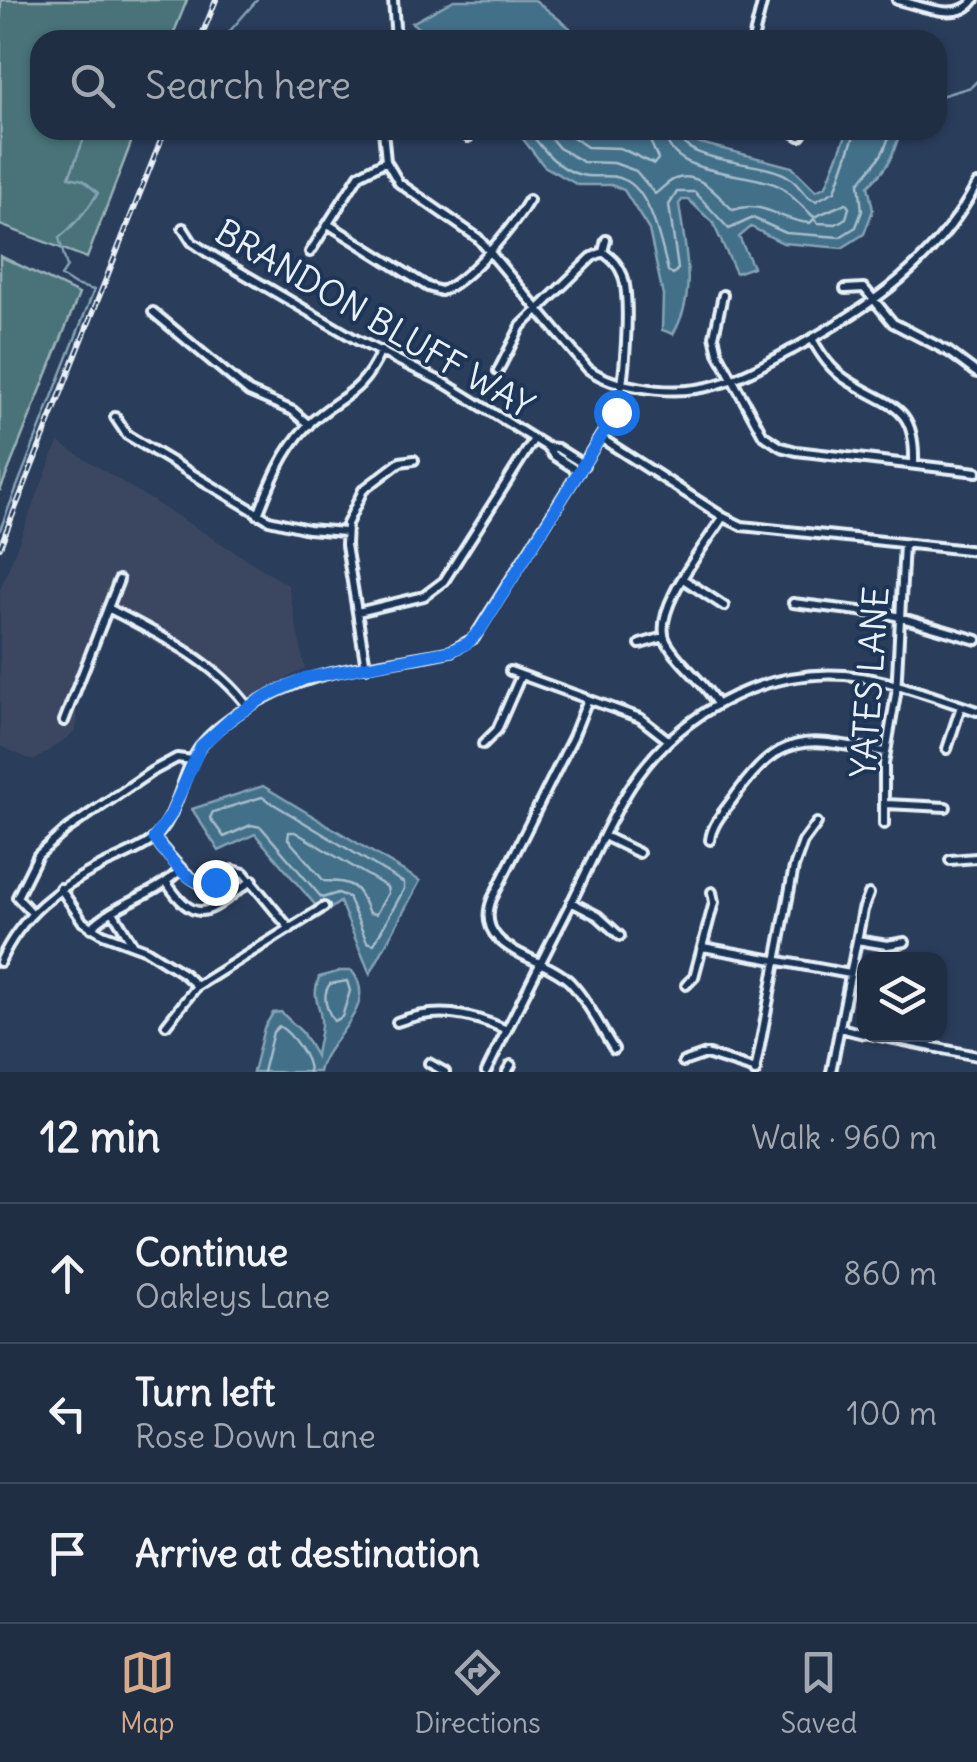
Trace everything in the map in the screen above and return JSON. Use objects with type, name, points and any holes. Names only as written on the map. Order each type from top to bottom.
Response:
[{"type":"street","points":[[393,0],[395,30]]},
{"type":"street","points":[[755,30],[763,0]]},
{"type":"street","points":[[897,0],[956,12],[972,3]]},
{"type":"street","points":[[385,140],[386,162],[399,183],[470,231],[588,369],[606,380],[677,392],[707,389],[732,380],[875,302],[954,221],[977,184]]},
{"type":"street","points":[[310,252],[359,175],[386,162]]},
{"type":"street","points":[[328,224],[428,287],[443,291],[514,225],[530,200]]},
{"type":"street","name":"BRANDON BLUFF WAY","points":[[183,228],[202,250],[357,340],[432,376],[547,447],[557,448],[582,468]]},
{"type":"street","points":[[603,252],[606,240]]},
{"type":"street","points":[[498,371],[517,333],[537,310],[592,257],[603,252]]},
{"type":"street","points":[[0,962],[32,912],[60,888],[154,838],[174,810],[192,760],[212,734],[248,708],[294,682],[451,651],[474,638],[616,412],[622,384],[624,283],[614,260],[603,252]]},
{"type":"street","points":[[845,289],[860,286],[901,329],[949,352],[977,374]]},
{"type":"street","points":[[723,295],[714,343],[756,426],[768,440],[781,447],[977,472]]},
{"type":"street","points":[[153,312],[245,388],[293,412],[309,425]]},
{"type":"street","points":[[812,339],[836,372],[901,411],[914,437],[914,464]]},
{"type":"street","points":[[258,515],[282,460],[309,425],[359,388],[381,351]]},
{"type":"street","points":[[115,418],[127,435],[258,515],[283,524],[346,532]]},
{"type":"street","points":[[601,438],[723,517],[748,527],[977,551]]},
{"type":"street","points":[[358,612],[416,599],[444,581],[534,439]]},
{"type":"street","points":[[366,667],[346,532],[363,490],[400,462],[414,460]]},
{"type":"street","points":[[717,704],[664,637],[662,624],[665,609],[723,517]]},
{"type":"street","name":"YATES LANE","points":[[884,824],[886,752],[897,684],[904,544]]},
{"type":"street","points":[[684,579],[724,606]]},
{"type":"street","points":[[64,721],[119,580]]},
{"type":"street","points":[[793,603],[898,617],[977,640]]},
{"type":"street","points":[[108,608],[212,669],[230,684],[248,708]]},
{"type":"street","points":[[640,644],[664,637]]},
{"type":"street","points":[[510,672],[640,718],[668,740]]},
{"type":"street","points":[[483,744],[497,730],[521,675]]},
{"type":"street","points":[[486,1072],[632,783],[668,740],[717,704],[764,685],[815,676],[897,684],[977,711]]},
{"type":"street","points":[[588,699],[489,906],[489,928],[496,938],[572,984],[614,1049]]},
{"type":"street","points":[[947,749],[961,706]]},
{"type":"street","points":[[710,840],[713,828],[754,770],[780,749],[815,742],[886,752]]},
{"type":"street","points":[[32,912],[17,897],[33,863],[52,841],[151,772],[177,758],[192,760]]},
{"type":"street","points":[[886,804],[946,807]]},
{"type":"street","points":[[683,1062],[706,1054],[756,1071],[797,858],[816,822]]},
{"type":"street","points":[[604,836],[639,854]]},
{"type":"street","points":[[154,838],[182,870],[203,885],[213,884],[233,870],[240,871],[252,880],[290,930]]},
{"type":"street","points":[[950,860],[977,858]]},
{"type":"street","points":[[91,928],[182,870]]},
{"type":"street","points":[[167,883],[182,906],[198,912],[252,880]]},
{"type":"street","points":[[60,888],[80,920],[91,928],[134,944],[197,986]]},
{"type":"street","points":[[686,985],[694,977],[714,902],[712,892]]},
{"type":"street","points":[[832,1072],[857,940],[870,894]]},
{"type":"street","points":[[571,902],[598,916],[620,936]]},
{"type":"street","points":[[166,1025],[197,986],[324,907]]},
{"type":"street","points":[[113,912],[134,944]]},
{"type":"street","points":[[857,940],[887,946],[905,942]]},
{"type":"street","points":[[702,946],[850,974]]},
{"type":"street","points":[[397,1022],[447,1012],[478,1018],[507,1030]]},
{"type":"street","points":[[840,1028],[857,1032]]},
{"type":"street","points":[[907,1042],[977,1056]]},
{"type":"street","points":[[429,1063],[445,1072]]},
{"type":"shaded area","points":[[58,442],[288,585],[305,668],[239,706],[216,679],[110,620],[75,710],[78,721],[74,733],[34,761],[0,746],[0,590]]},
{"type":"green space","points":[[1,0],[187,0],[175,30],[30,30],[30,140],[132,140],[87,258],[0,225]]},
{"type":"green space","points":[[0,256],[79,294],[0,491]]},
{"type":"water","points":[[454,0],[535,0],[571,30],[421,30],[412,23]]},
{"type":"water","points":[[524,140],[694,140],[792,167],[816,191],[826,186],[844,140],[897,140],[889,161],[868,186],[873,210],[864,234],[842,248],[783,243],[751,227],[739,237],[753,267],[736,273],[713,223],[689,200],[682,200],[679,204],[687,287],[681,318],[673,334],[662,330],[663,295],[649,230],[624,190],[611,185],[578,185],[544,166]]},
{"type":"water","points":[[263,786],[420,881],[370,974],[340,902],[323,914],[255,834],[219,851],[192,809]]},
{"type":"water","points":[[352,971],[360,998],[319,1072],[253,1072],[264,1028],[273,1013],[281,1012],[302,1032],[316,1056],[321,1024],[316,996],[319,977]]},
{"type":"waterway","points":[[231,30],[257,0]]},
{"type":"waterway","points":[[947,94],[971,87],[977,81]]},
{"type":"waterway","points":[[0,530],[94,290],[61,276],[67,267],[59,238],[98,193],[83,180],[69,177],[83,140]]},
{"type":"railway","points":[[204,30],[216,0]]},
{"type":"railway","points":[[0,547],[161,140]]},
{"type":"route","points":[[215,882],[197,882],[154,838],[170,816],[201,746],[232,718],[294,682],[451,651],[468,643],[481,629],[616,412]]}]
